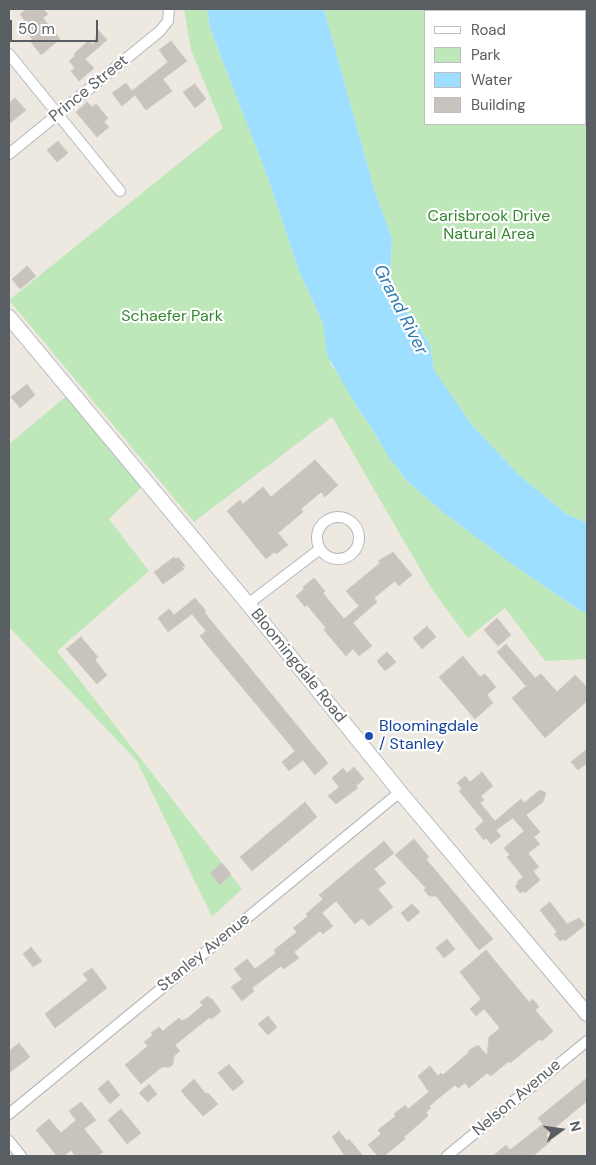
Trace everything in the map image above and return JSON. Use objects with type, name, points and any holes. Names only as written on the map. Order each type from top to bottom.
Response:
[{"type":"main road","name":"Bloomingdale Road","points":[[9,317],[248,604],[400,792],[587,1014]]},
{"type":"street","name":"Prince Street","points":[[9,154],[160,31],[168,21],[169,9]]},
{"type":"street","points":[[9,54],[120,191]]},
{"type":"street","points":[[338,517],[347,519],[354,524],[360,540],[352,555],[345,558],[331,558],[320,549],[317,540],[322,524],[338,517]]},
{"type":"street","points":[[248,604],[320,549]]},
{"type":"street","name":"Stanley Avenue","points":[[9,1114],[400,792]]},
{"type":"street","name":"Nelson Avenue","points":[[448,1156],[587,1041]]},
{"type":"street","points":[[9,1141],[21,1156]]},
{"type":"green space","name":"Schaefer Park","points":[[184,9],[207,9],[210,28],[269,181],[298,269],[323,323],[331,365],[342,378],[357,407],[388,456],[407,481],[445,514],[509,562],[587,614],[587,659],[545,661],[505,608],[468,638],[433,591],[332,417],[194,522],[9,300],[223,128],[191,50]]},
{"type":"green space","name":"Carisbrook Drive Natural Area","points":[[324,9],[587,9],[587,523],[568,515],[520,476],[472,425],[434,370],[430,345],[390,283],[392,238],[375,192]]},
{"type":"green space","points":[[70,393],[145,484],[109,519],[149,571],[57,651],[242,889],[212,917],[137,761],[9,627],[9,444]]},
{"type":"water","name":"Grand River","points":[[207,9],[324,9],[375,192],[392,238],[390,283],[430,345],[434,370],[472,425],[520,476],[568,515],[587,523],[587,614],[509,562],[445,514],[407,481],[388,456],[357,407],[327,355],[323,323],[298,269],[269,181],[210,28]]},
{"type":"building","points":[[27,9],[43,9],[48,14],[43,18],[60,39],[41,55],[31,42],[33,40],[21,26],[26,22],[20,14]]},
{"type":"building","points":[[98,30],[107,40],[85,59],[94,68],[79,81],[71,71],[75,68],[69,61],[89,40],[93,45]]},
{"type":"building","points":[[171,41],[187,61],[163,79],[172,91],[146,110],[135,95],[122,106],[112,93],[126,83],[132,91],[168,62],[159,50]]},
{"type":"building","points":[[195,84],[206,99],[195,108],[183,92]]},
{"type":"building","points":[[15,98],[26,110],[9,124],[9,103]]},
{"type":"building","points":[[87,102],[92,107],[96,104],[108,118],[104,122],[109,127],[97,137],[76,112]]},
{"type":"building","points":[[58,141],[68,153],[57,162],[47,150]]},
{"type":"building","points":[[27,266],[36,276],[20,289],[12,279]]},
{"type":"building","points":[[27,384],[35,395],[20,408],[11,397]]},
{"type":"building","points":[[315,460],[338,485],[325,497],[321,492],[301,509],[303,512],[278,533],[288,545],[276,554],[274,552],[266,559],[227,511],[240,500],[243,504],[263,487],[271,497]]},
{"type":"building","points":[[393,552],[412,575],[399,586],[395,581],[374,598],[377,602],[353,623],[372,646],[359,656],[353,649],[346,656],[324,630],[326,628],[307,605],[305,607],[296,596],[314,578],[325,591],[323,593],[344,619],[359,606],[346,591],[380,563],[378,561]]},
{"type":"building","points":[[174,557],[176,559],[178,557],[185,566],[182,567],[184,569],[163,584],[154,572]]},
{"type":"building","points":[[195,598],[206,611],[204,612],[328,763],[315,775],[303,760],[289,771],[282,762],[295,751],[200,636],[206,631],[192,614],[168,632],[158,618],[169,609],[174,615]]},
{"type":"building","points":[[497,618],[511,635],[498,646],[484,630]]},
{"type":"building","points":[[427,626],[436,637],[422,649],[413,638]]},
{"type":"building","points":[[81,637],[98,657],[95,660],[107,675],[97,684],[66,649]]},
{"type":"building","points":[[506,644],[535,678],[541,674],[557,692],[575,675],[587,687],[587,701],[545,738],[512,698],[526,686],[497,652]]},
{"type":"building","points":[[387,652],[396,662],[385,671],[377,661]]},
{"type":"building","points":[[463,656],[480,677],[485,674],[496,687],[487,695],[493,703],[475,719],[439,677]]},
{"type":"building","points":[[587,749],[587,763],[578,770],[571,762]]},
{"type":"building","points":[[354,767],[364,779],[356,786],[358,788],[336,804],[328,796],[339,787],[332,778],[343,768],[347,773]]},
{"type":"building","points":[[482,772],[493,786],[481,796],[484,800],[480,803],[495,821],[521,799],[524,803],[540,790],[546,793],[543,802],[526,815],[540,832],[534,837],[540,844],[528,853],[539,867],[533,871],[540,880],[525,893],[523,891],[520,893],[515,886],[523,877],[507,857],[510,855],[504,848],[524,831],[513,818],[496,830],[501,836],[491,844],[486,838],[484,840],[475,829],[484,821],[459,791],[462,789],[457,783],[465,776],[470,782]]},
{"type":"building","points":[[305,802],[317,817],[252,871],[240,857]]},
{"type":"building","points":[[414,839],[429,857],[426,859],[493,939],[479,950],[436,896],[429,896],[424,890],[426,888],[395,855]]},
{"type":"building","points":[[384,841],[394,853],[374,869],[386,883],[378,889],[393,907],[369,926],[362,918],[355,924],[336,901],[322,913],[333,926],[323,934],[320,931],[294,952],[299,958],[284,969],[281,966],[252,988],[254,991],[242,1001],[231,987],[242,979],[234,969],[247,959],[255,969],[276,953],[274,950],[297,932],[293,928],[308,916],[306,914],[323,899],[319,895]]},
{"type":"building","points":[[222,863],[231,874],[220,885],[210,873]]},
{"type":"building","points":[[550,902],[567,924],[579,918],[585,925],[565,941],[563,939],[560,941],[554,934],[557,932],[540,910]]},
{"type":"building","points":[[412,904],[420,912],[408,922],[401,913]]},
{"type":"building","points":[[447,939],[455,949],[444,958],[436,948]]},
{"type":"building","points":[[31,947],[42,961],[33,967],[23,954]]},
{"type":"building","points":[[486,950],[529,1002],[533,999],[539,1007],[535,1010],[553,1031],[542,1041],[540,1039],[491,1076],[487,1073],[469,1088],[465,1083],[458,1088],[455,1085],[429,1106],[431,1108],[426,1112],[428,1116],[404,1137],[405,1139],[384,1156],[378,1156],[368,1145],[381,1134],[378,1130],[396,1116],[394,1114],[405,1105],[408,1109],[429,1092],[418,1076],[430,1066],[438,1076],[441,1073],[443,1075],[469,1050],[478,1045],[487,1055],[489,1037],[500,1028],[484,1009],[476,1016],[470,1009],[481,999],[460,972]]},
{"type":"building","points":[[92,968],[107,988],[55,1028],[45,1014],[88,980],[83,974]]},
{"type":"building","points":[[208,996],[221,1011],[213,1018],[211,1019],[210,1017],[175,1045],[180,1051],[174,1056],[173,1064],[170,1067],[162,1067],[141,1084],[125,1065],[148,1046],[144,1042],[153,1035],[151,1033],[159,1027],[163,1031],[179,1018],[182,1021],[189,1017],[203,1005],[200,1002]]},
{"type":"building","points":[[268,1016],[277,1027],[268,1035],[258,1024]]},
{"type":"building","points":[[19,1043],[30,1057],[9,1073],[9,1051]]},
{"type":"building","points":[[229,1064],[244,1082],[233,1091],[218,1073]]},
{"type":"building","points":[[587,1078],[587,1101],[546,1135],[551,1141],[533,1156],[493,1156],[506,1145],[510,1150],[543,1124],[538,1118]]},
{"type":"building","points":[[194,1079],[206,1094],[208,1093],[218,1104],[203,1116],[181,1091]]},
{"type":"building","points":[[108,1080],[120,1095],[110,1104],[98,1089]]},
{"type":"building","points":[[149,1084],[157,1094],[148,1102],[139,1093]]},
{"type":"building","points":[[81,1102],[96,1120],[84,1129],[103,1152],[98,1156],[75,1156],[71,1150],[64,1156],[57,1156],[36,1130],[49,1119],[61,1133],[76,1120],[69,1111]]},
{"type":"building","points":[[121,1109],[141,1133],[127,1144],[108,1120]]},
{"type":"building","points":[[339,1131],[347,1141],[349,1139],[363,1156],[345,1156],[332,1137]]},
{"type":"place","name":"Bloomingdale / Stanley","points":[[369,736]]}]
